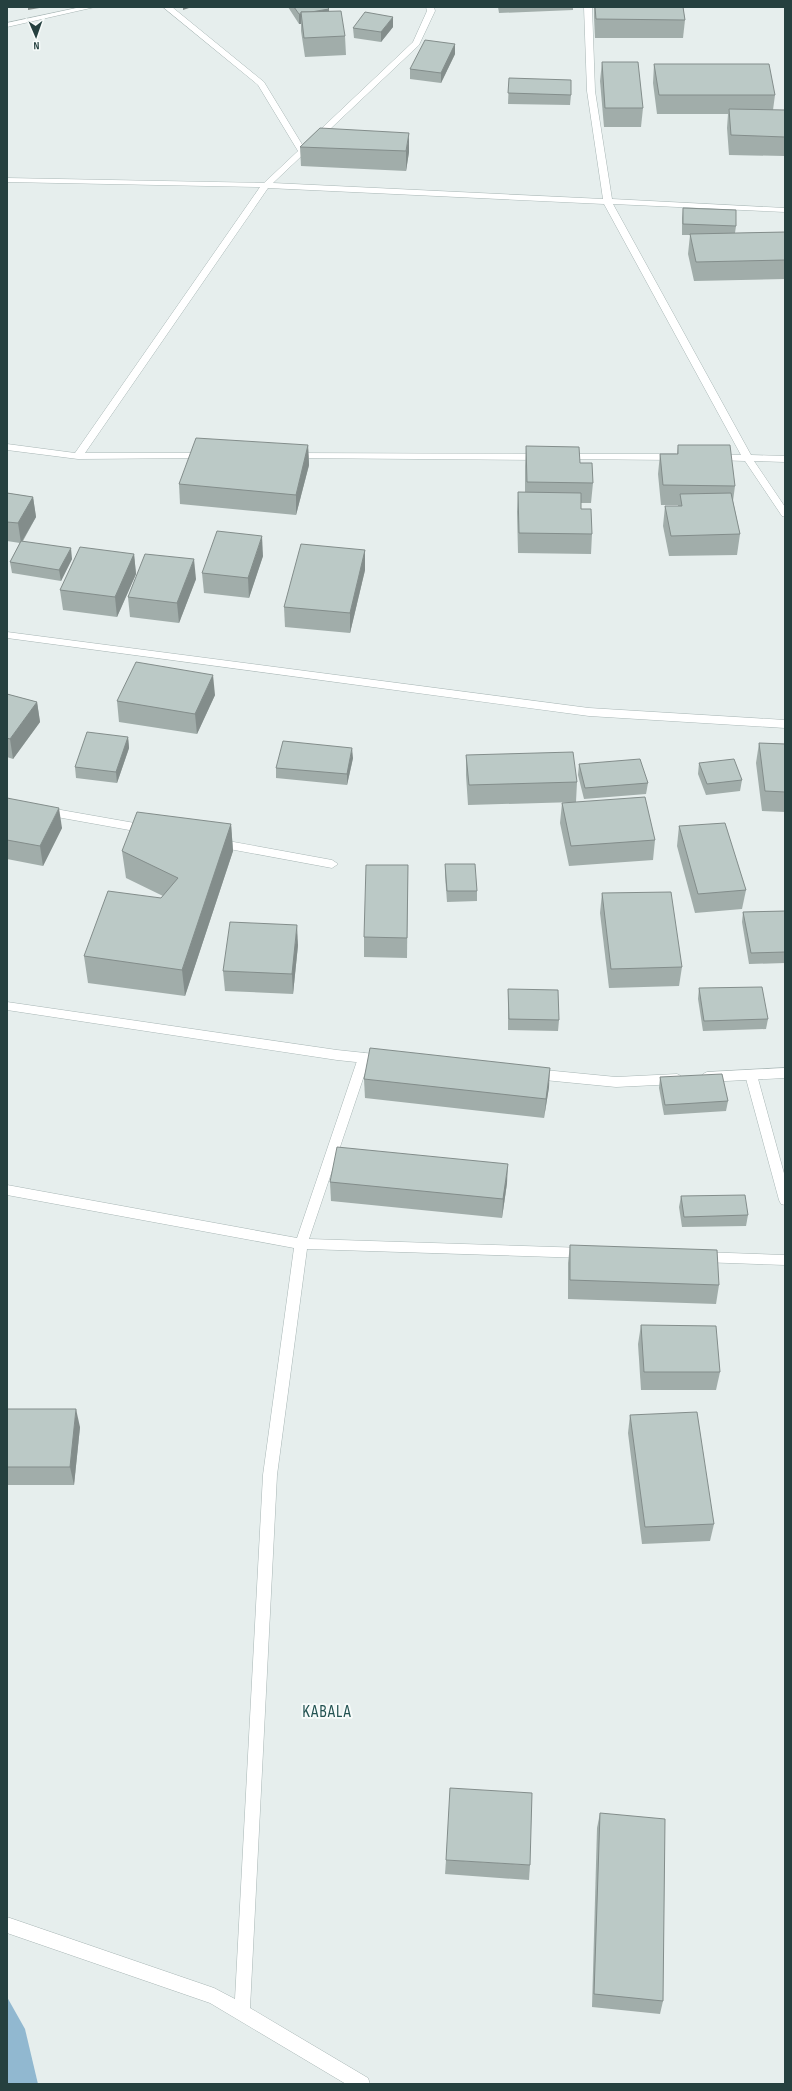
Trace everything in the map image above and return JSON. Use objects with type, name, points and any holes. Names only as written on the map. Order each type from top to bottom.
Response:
[{"type":"street","points":[[7,25],[91,7]]},
{"type":"street","points":[[168,7],[261,84],[302,151]]},
{"type":"street","points":[[78,456],[266,185],[416,43],[431,11],[430,7]]},
{"type":"street","points":[[588,7],[591,91],[608,202],[747,457],[785,514]]},
{"type":"street","points":[[7,180],[266,185],[785,210]]},
{"type":"street","points":[[7,447],[78,456],[213,456]]},
{"type":"street","points":[[285,456],[684,457]]},
{"type":"street","points":[[708,457],[785,459]]},
{"type":"street","points":[[7,635],[589,712],[785,724]]},
{"type":"street","points":[[30,808],[154,831]]},
{"type":"street","points":[[208,841],[332,864]]},
{"type":"street","points":[[7,1006],[364,1058],[395,1061]]},
{"type":"street","points":[[242,2013],[270,1475],[301,1244],[364,1058]]},
{"type":"street","points":[[521,1073],[616,1082],[785,1073]]},
{"type":"street","points":[[751,1075],[785,1200]]},
{"type":"street","points":[[7,1190],[301,1244],[595,1254]]},
{"type":"street","points":[[690,1257],[785,1260]]},
{"type":"street","points":[[7,1925],[214,1996],[362,2084]]},
{"type":"water","points":[[7,1997],[25,2029],[38,2084],[7,2084]]},
{"type":"building","points":[[294,7],[327,7],[329,9],[301,12],[301,14],[299,14]]},
{"type":"building","points":[[595,7],[683,7],[685,20],[596,19]]},
{"type":"building","points":[[341,11],[345,36],[304,38],[301,12]]},
{"type":"building","points":[[365,12],[393,17],[381,32],[353,28]]},
{"type":"building","points":[[425,40],[455,44],[441,73],[410,69]]},
{"type":"building","points":[[602,62],[638,62],[643,108],[605,108]]},
{"type":"building","points":[[654,64],[769,64],[775,95],[659,95]]},
{"type":"building","points":[[509,78],[571,80],[571,95],[508,93]]},
{"type":"building","points":[[729,109],[785,110],[785,137],[731,135]]},
{"type":"building","points":[[320,128],[409,133],[406,151],[300,147]]},
{"type":"building","points":[[683,208],[736,210],[736,226],[683,224]]},
{"type":"building","points":[[785,232],[785,260],[696,262],[690,234]]},
{"type":"building","points":[[196,438],[308,445],[296,495],[179,484]]},
{"type":"building","points":[[678,445],[730,445],[735,486],[663,485],[660,454],[678,454]]},
{"type":"building","points":[[526,446],[579,447],[580,463],[592,463],[593,483],[527,482]]},
{"type":"building","points":[[518,492],[581,493],[581,509],[591,509],[592,534],[519,533]]},
{"type":"building","points":[[7,493],[33,497],[18,523],[7,522]]},
{"type":"building","points":[[731,493],[740,534],[671,536],[665,506],[682,506],[680,494]]},
{"type":"building","points":[[217,531],[262,536],[248,578],[202,573]]},
{"type":"building","points":[[21,541],[71,548],[59,570],[10,562]]},
{"type":"building","points":[[301,544],[365,550],[350,613],[284,607]]},
{"type":"building","points":[[80,547],[134,554],[115,597],[60,590]]},
{"type":"building","points":[[145,554],[194,559],[177,603],[128,597]]},
{"type":"building","points":[[136,662],[213,675],[195,714],[117,701]]},
{"type":"building","points":[[7,694],[37,702],[10,739],[7,738]]},
{"type":"building","points":[[87,732],[128,737],[116,772],[75,767]]},
{"type":"building","points":[[283,741],[352,748],[347,774],[276,768]]},
{"type":"building","points":[[759,743],[785,744],[785,792],[765,791]]},
{"type":"building","points":[[573,752],[577,782],[469,785],[466,755]]},
{"type":"building","points":[[640,759],[648,783],[585,788],[579,764]]},
{"type":"building","points":[[734,759],[742,780],[707,784],[699,763]]},
{"type":"building","points":[[645,797],[655,840],[571,846],[562,803]]},
{"type":"building","points":[[7,798],[59,808],[40,846],[7,840]]},
{"type":"building","points":[[137,812],[231,824],[182,970],[84,956],[108,891],[161,898],[178,878],[122,851]]},
{"type":"building","points":[[725,823],[746,890],[698,894],[679,826]]},
{"type":"building","points":[[445,864],[475,864],[477,891],[447,891]]},
{"type":"building","points":[[366,865],[408,865],[407,938],[364,937]]},
{"type":"building","points":[[671,892],[682,967],[611,969],[602,893]]},
{"type":"building","points":[[785,911],[785,952],[751,953],[743,912]]},
{"type":"building","points":[[230,922],[297,925],[292,974],[223,971]]},
{"type":"building","points":[[762,987],[768,1019],[704,1021],[699,988]]},
{"type":"building","points":[[508,989],[558,990],[559,1020],[509,1019]]},
{"type":"building","points":[[370,1048],[550,1068],[546,1099],[364,1079]]},
{"type":"building","points":[[722,1074],[728,1101],[665,1105],[660,1077]]},
{"type":"building","points":[[337,1147],[508,1164],[503,1199],[330,1182]]},
{"type":"building","points":[[745,1195],[748,1215],[684,1217],[681,1196]]},
{"type":"building","points":[[570,1245],[717,1250],[719,1285],[570,1280]]},
{"type":"building","points":[[641,1325],[716,1326],[720,1372],[644,1372]]},
{"type":"building","points":[[7,1409],[76,1409],[70,1467],[7,1467]]},
{"type":"building","points":[[697,1412],[714,1524],[645,1527],[630,1415]]},
{"type":"building","points":[[450,1788],[532,1793],[530,1865],[446,1860]]},
{"type":"building","points":[[600,1813],[665,1819],[663,2001],[594,1994]]},
{"type":"district","name":"KABALA","points":[[327,1711]]}]
